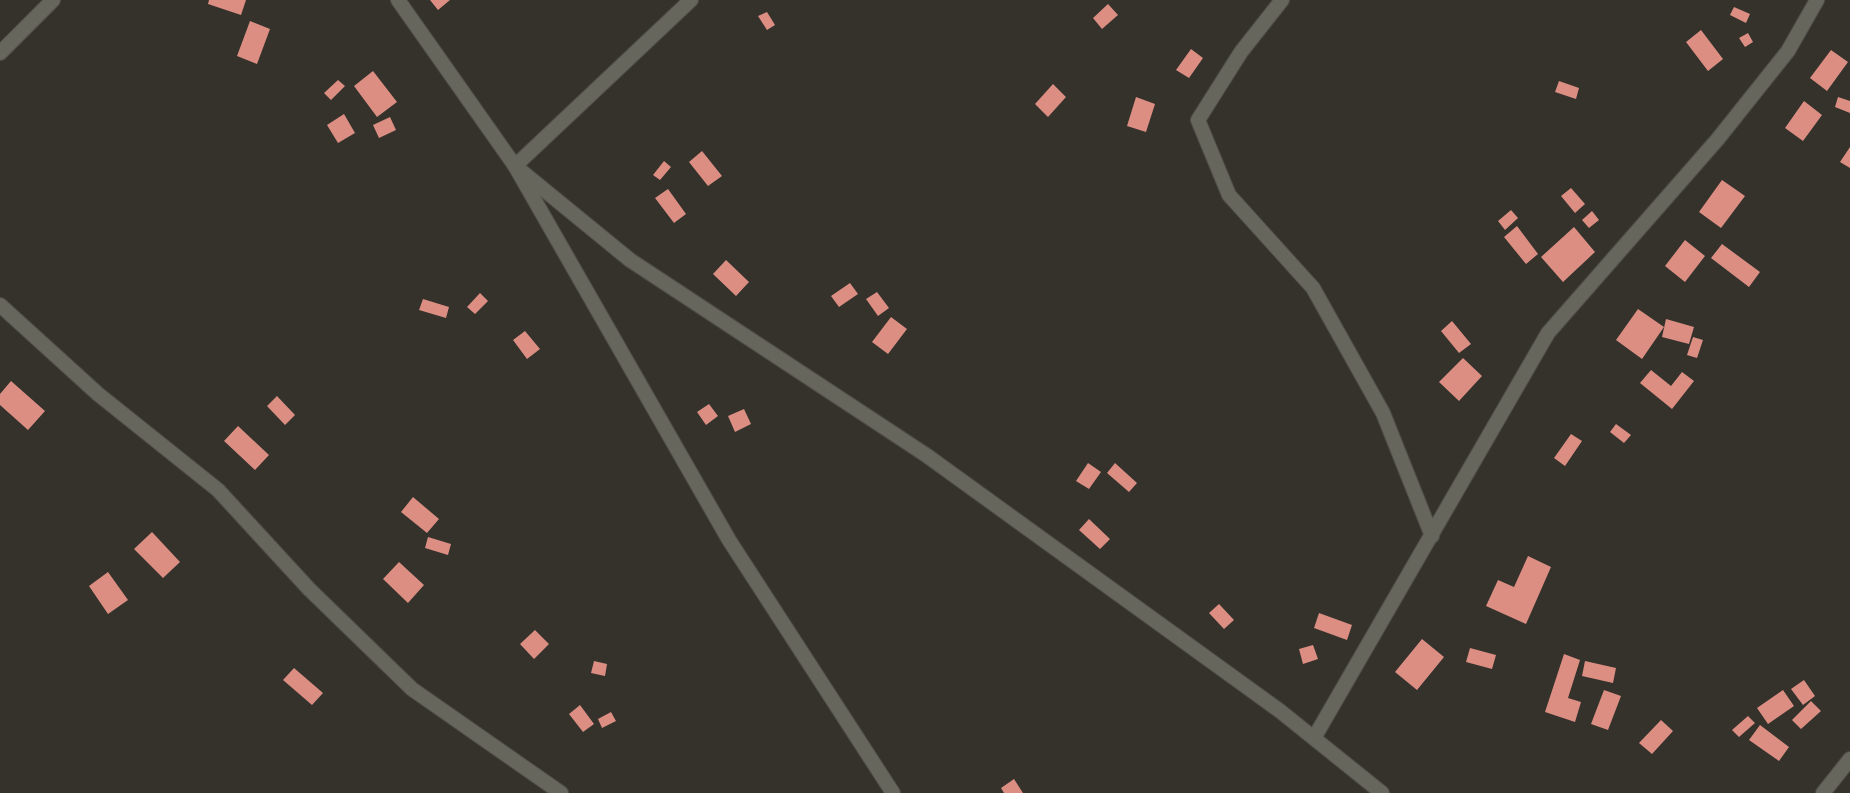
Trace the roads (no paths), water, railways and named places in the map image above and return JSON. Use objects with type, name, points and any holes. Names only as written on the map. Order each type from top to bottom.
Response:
[{"type":"street","points":[[0,53],[54,0]]},
{"type":"street","points":[[398,0],[515,166],[729,540],[893,793]]},
{"type":"street","points":[[515,166],[691,0]]},
{"type":"street","points":[[1282,0],[1241,52],[1198,120],[1229,195],[1313,288],[1383,413],[1432,536]]},
{"type":"street","points":[[1314,738],[1548,333],[1717,140],[1788,50],[1817,0]]},
{"type":"street","points":[[515,166],[630,260],[926,455],[1272,706],[1382,793]]},
{"type":"street","points":[[0,305],[98,394],[218,490],[309,589],[412,689],[561,793]]},
{"type":"street","points":[[1823,793],[1850,759]]}]
